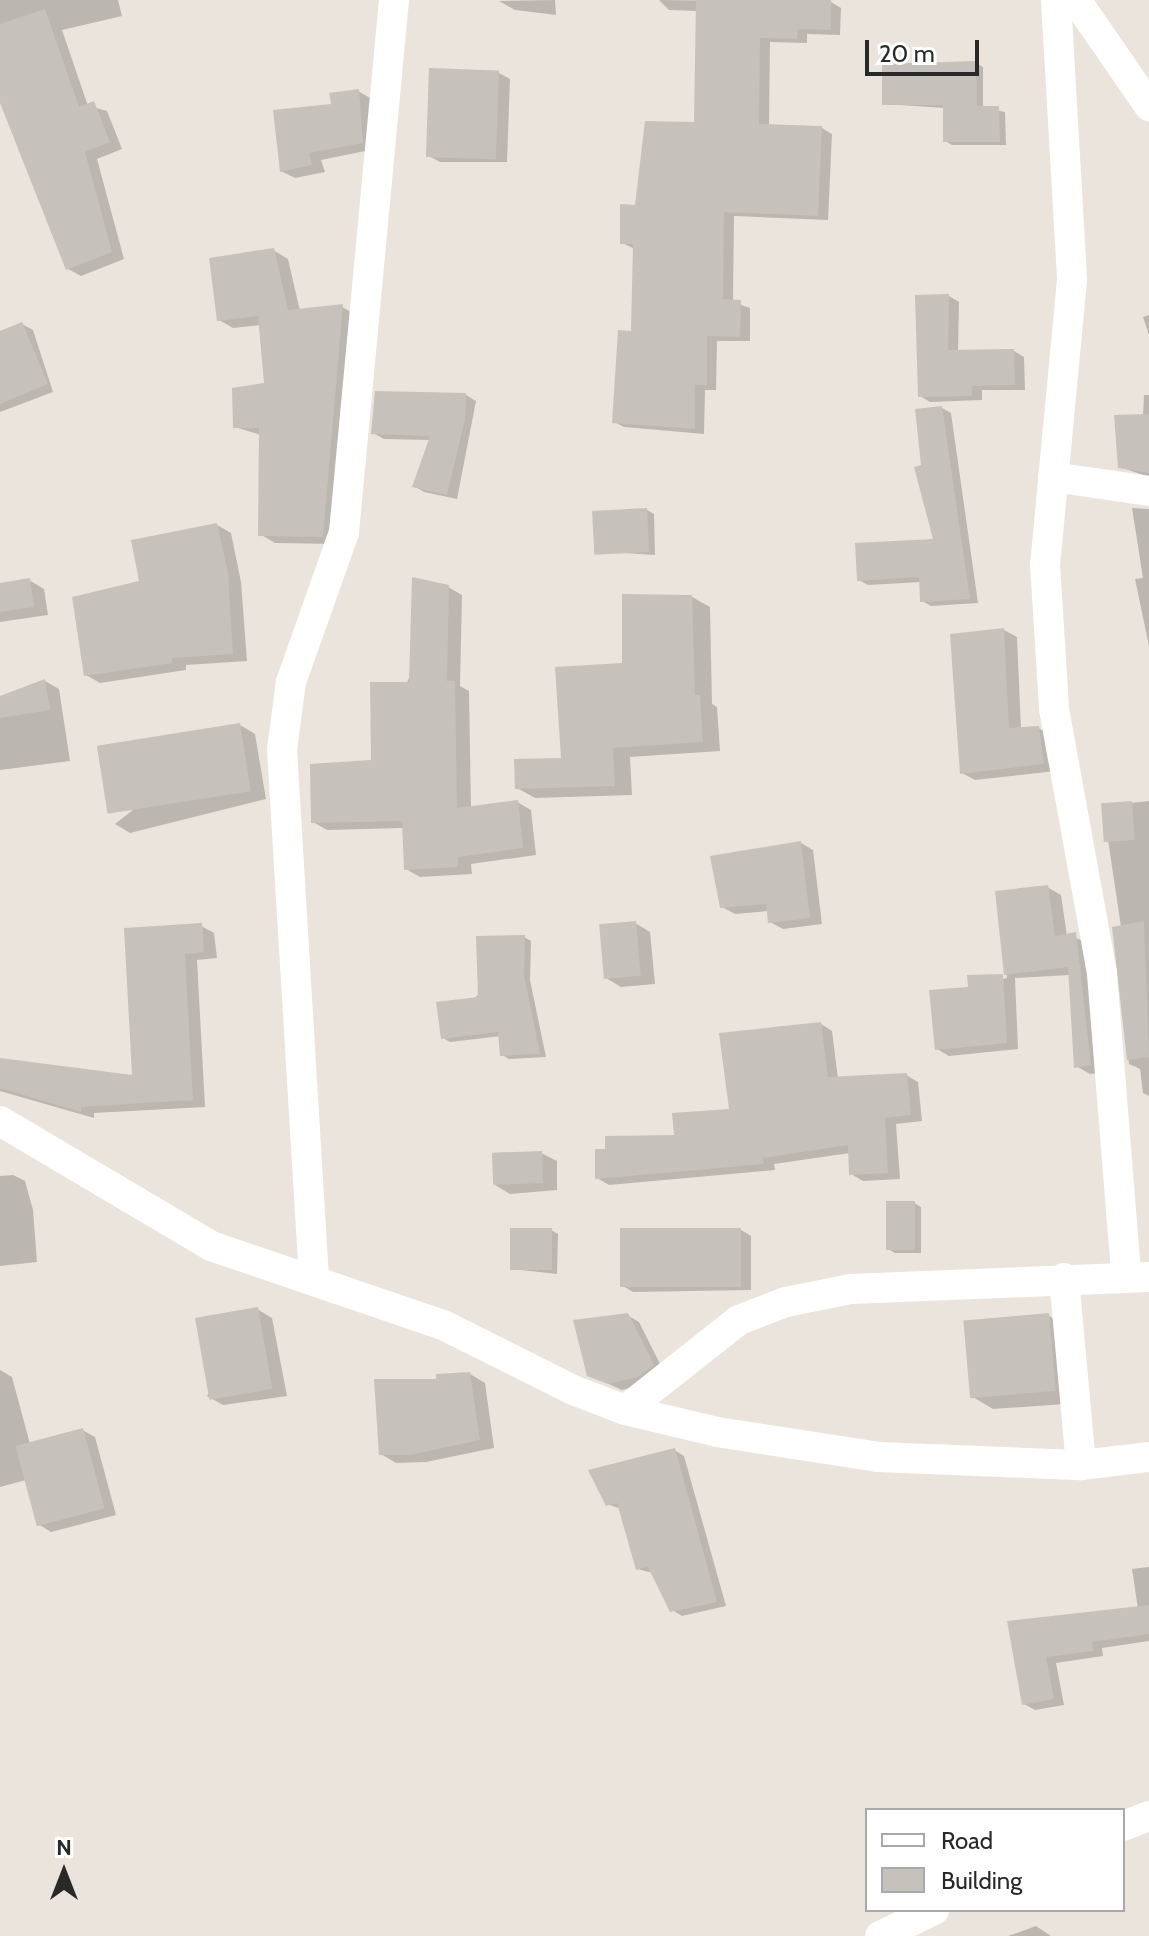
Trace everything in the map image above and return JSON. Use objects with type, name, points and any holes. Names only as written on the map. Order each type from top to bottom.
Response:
[{"type":"street","points":[[314,1279],[282,750],[291,682],[344,532],[394,0]]},
{"type":"street","points":[[625,1410],[739,1320],[786,1302],[851,1289],[1138,1276],[1102,974],[1054,709],[1045,564],[1072,280],[1056,0]]},
{"type":"street","points":[[1076,0],[1149,106]]},
{"type":"street","points":[[1053,477],[1149,491]]},
{"type":"street","points":[[0,1121],[211,1246],[443,1325],[573,1390],[625,1410],[717,1432],[878,1457],[1081,1465],[1149,1457]]},
{"type":"street","points":[[1064,1278],[1081,1465]]},
{"type":"street","points":[[1125,1825],[1149,1816]]},
{"type":"street","points":[[880,1936],[930,1912]]},
{"type":"building","points":[[696,0],[831,0],[831,30],[798,29],[797,39],[760,38],[759,124],[822,126],[818,216],[724,212],[723,299],[741,300],[740,337],[707,336],[707,385],[695,385],[695,429],[612,423],[618,330],[631,331],[633,244],[620,244],[620,204],[635,205],[645,121],[694,122]]},
{"type":"building","points":[[45,9],[79,107],[94,101],[110,142],[85,152],[112,252],[66,270],[0,103],[0,24]]},
{"type":"building","points":[[976,61],[977,106],[999,106],[1000,142],[943,142],[943,105],[882,105],[882,64]]},
{"type":"building","points":[[429,68],[499,70],[496,159],[426,157]]},
{"type":"building","points":[[359,89],[363,143],[309,153],[312,165],[280,172],[273,110],[331,104],[329,93]]},
{"type":"building","points":[[274,248],[288,310],[343,304],[323,537],[258,536],[259,428],[233,428],[232,388],[264,383],[258,316],[217,321],[209,258]]},
{"type":"building","points":[[949,294],[948,350],[1014,349],[1015,385],[972,386],[972,396],[918,397],[915,295]]},
{"type":"building","points":[[22,322],[48,384],[0,404],[0,331]]},
{"type":"building","points":[[375,391],[466,393],[465,419],[447,495],[412,487],[430,436],[371,434]]},
{"type":"building","points":[[942,406],[970,599],[920,602],[919,577],[857,581],[855,543],[933,539],[914,467],[921,465],[915,409]]},
{"type":"building","points":[[1149,414],[1149,473],[1118,468],[1114,415]]},
{"type":"building","points":[[647,508],[649,552],[594,555],[592,511]]},
{"type":"building","points":[[217,523],[228,573],[233,654],[172,658],[172,663],[84,676],[72,597],[139,581],[131,540]]},
{"type":"building","points":[[412,577],[449,585],[447,681],[455,681],[457,808],[518,800],[523,848],[458,857],[458,867],[404,870],[402,821],[311,823],[310,764],[371,760],[370,682],[409,682]]},
{"type":"building","points":[[30,578],[34,607],[0,612],[0,583]]},
{"type":"building","points":[[622,594],[692,595],[695,695],[700,695],[703,742],[613,748],[615,786],[515,789],[514,759],[561,758],[555,667],[622,663]]},
{"type":"building","points":[[1004,628],[1009,728],[1039,726],[1044,764],[960,774],[950,634]]},
{"type":"building","points":[[45,679],[50,710],[0,718],[0,696]]},
{"type":"building","points":[[240,723],[251,791],[108,814],[97,746]]},
{"type":"building","points":[[1132,801],[1135,840],[1104,842],[1101,803]]},
{"type":"building","points":[[801,841],[810,918],[768,923],[766,904],[720,908],[710,856]]},
{"type":"building","points":[[1048,885],[1055,936],[1076,932],[1091,1065],[1074,1068],[1068,967],[1004,975],[995,891]]},
{"type":"building","points":[[636,921],[641,976],[604,979],[599,924]]},
{"type":"building","points":[[1144,921],[1149,1057],[1127,1060],[1112,927]]},
{"type":"building","points":[[202,923],[204,952],[185,954],[193,1100],[81,1107],[81,1112],[0,1088],[0,1058],[132,1075],[124,928]]},
{"type":"building","points":[[525,935],[524,975],[540,1054],[500,1056],[498,1032],[441,1039],[436,1002],[478,997],[476,936]]},
{"type":"building","points":[[1003,974],[1007,1043],[935,1050],[929,990],[968,987],[967,975]]},
{"type":"building","points":[[821,1022],[828,1077],[907,1073],[911,1115],[885,1118],[888,1173],[849,1175],[848,1145],[763,1158],[764,1164],[595,1179],[595,1149],[605,1149],[605,1136],[674,1135],[672,1113],[729,1109],[719,1033]]},
{"type":"building","points":[[542,1151],[543,1183],[493,1185],[492,1153]]},
{"type":"building","points":[[886,1201],[915,1201],[915,1250],[886,1250]]},
{"type":"building","points":[[510,1228],[552,1228],[552,1270],[510,1270]]},
{"type":"building","points":[[620,1228],[741,1228],[741,1287],[620,1287]]},
{"type":"building","points":[[258,1307],[272,1389],[209,1400],[195,1318]]},
{"type":"building","points":[[628,1313],[654,1365],[638,1377],[608,1384],[587,1376],[573,1320]]},
{"type":"building","points":[[1049,1313],[1056,1391],[970,1398],[963,1320]]},
{"type":"building","points":[[470,1372],[480,1440],[410,1455],[379,1455],[374,1379],[436,1379],[436,1374]]},
{"type":"building","points":[[83,1428],[104,1508],[37,1526],[15,1446]]},
{"type":"building","points":[[675,1448],[717,1602],[670,1612],[648,1567],[636,1570],[617,1503],[606,1506],[588,1470]]},
{"type":"building","points":[[1149,1605],[1149,1634],[1092,1642],[1093,1651],[1046,1657],[1054,1699],[1022,1705],[1007,1621]]}]
